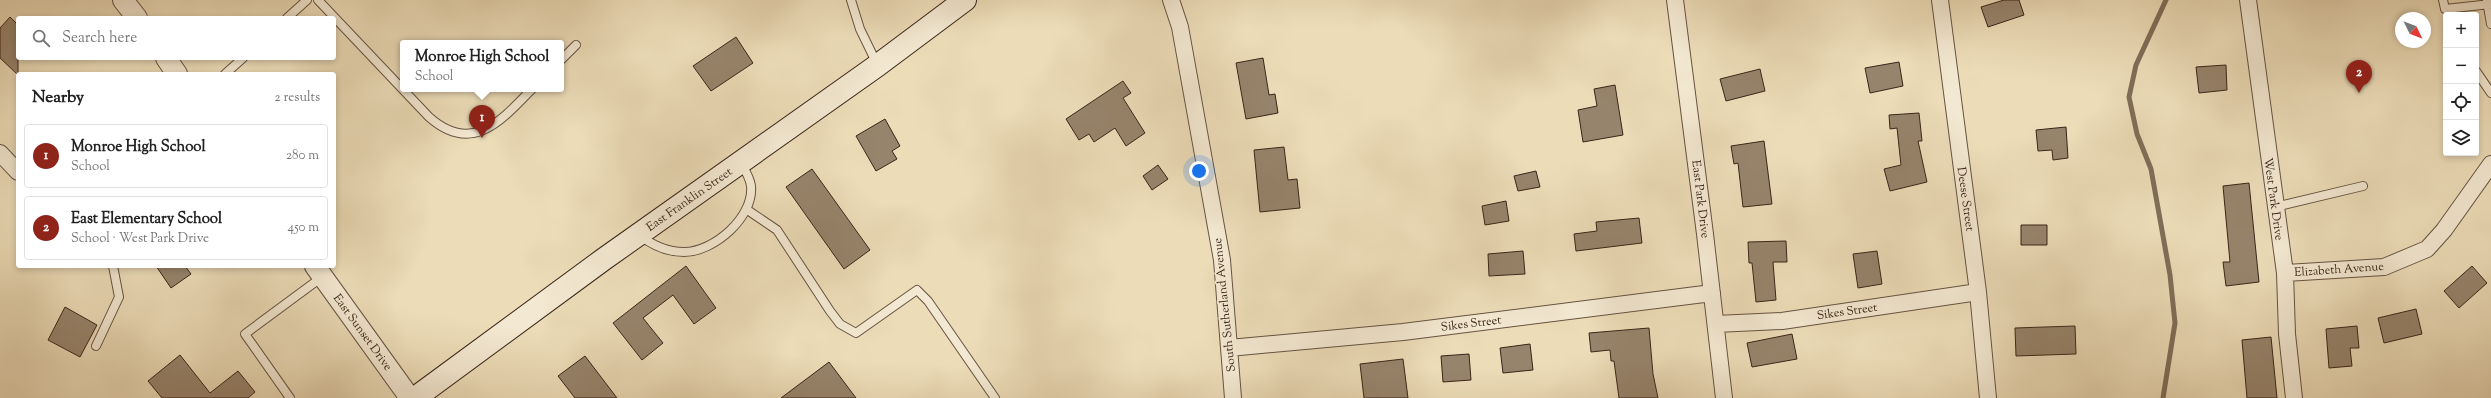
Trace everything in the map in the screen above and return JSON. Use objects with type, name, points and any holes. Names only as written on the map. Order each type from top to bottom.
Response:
[{"type":"main road","name":"East Franklin Street","points":[[415,398],[638,235],[878,66],[965,0]]},
{"type":"street","points":[[124,0],[136,16]]},
{"type":"street","name":"South Sutherland Avenue","points":[[1171,0],[1180,27],[1222,260],[1234,398]]},
{"type":"street","name":"East Park Drive","points":[[1675,0],[1724,398]]},
{"type":"street","name":"Deese Street","points":[[1940,0],[1978,292],[1988,398]]},
{"type":"street","name":"West Park Drive","points":[[2248,0],[2285,273],[2287,334],[2294,398]]},
{"type":"street","points":[[167,60],[176,72]]},
{"type":"street","points":[[0,154],[16,170]]},
{"type":"street","name":"Elizabeth Avenue","points":[[2285,273],[2384,267],[2427,249],[2444,230],[2491,164]]},
{"type":"street","name":"East Sunset Drive","points":[[319,271],[410,398]]},
{"type":"street","name":"Sikes Street","points":[[1716,324],[1782,321],[1978,292]]},
{"type":"street","name":"Sikes Street","points":[[1229,348],[1404,332],[1712,294]]},
{"type":"lane","points":[[289,16],[307,0]]},
{"type":"lane","points":[[318,0],[333,16]]},
{"type":"lane","points":[[851,0],[860,29],[878,66]]},
{"type":"lane","points":[[2443,0],[2446,12],[2489,3],[2491,24]]},
{"type":"lane","points":[[336,19],[400,86]]},
{"type":"lane","points":[[564,57],[576,46]]},
{"type":"lane","points":[[227,72],[241,60]]},
{"type":"lane","points":[[2479,75],[2491,93]]},
{"type":"lane","points":[[405,92],[429,117],[450,132],[464,134],[479,133],[494,125],[529,92]]},
{"type":"lane","points":[[638,235],[654,246],[685,252],[702,249],[729,231],[746,209],[751,192],[751,184],[741,162]]},
{"type":"lane","points":[[2275,207],[2363,186]]},
{"type":"lane","points":[[746,209],[777,230],[840,324],[856,332],[917,290],[928,301],[995,398]]},
{"type":"lane","points":[[96,346],[119,297],[113,268]]},
{"type":"lane","points":[[290,398],[245,334],[319,271]]},
{"type":"building","points":[[2004,0],[2019,0],[2024,15],[1988,27],[1981,7]]},
{"type":"building","points":[[10,17],[16,23],[16,60],[18,60],[18,72],[16,73],[0,58],[0,28]]},
{"type":"building","points":[[736,37],[753,63],[711,91],[693,66]]},
{"type":"building","points":[[1263,58],[1269,95],[1275,94],[1278,113],[1246,119],[1236,63]]},
{"type":"building","points":[[1899,62],[1903,86],[1870,93],[1865,68]]},
{"type":"building","points":[[2226,65],[2227,90],[2199,93],[2196,67]]},
{"type":"building","points":[[1760,69],[1765,91],[1726,101],[1720,79]]},
{"type":"building","points":[[1123,81],[1131,93],[1123,98],[1145,133],[1126,146],[1115,128],[1094,142],[1089,134],[1079,140],[1066,119]]},
{"type":"building","points":[[1615,85],[1623,135],[1583,142],[1578,110],[1597,106],[1594,89]]},
{"type":"building","points":[[1919,113],[1922,141],[1918,141],[1927,182],[1890,191],[1884,169],[1901,165],[1897,128],[1890,129],[1889,115]]},
{"type":"building","points":[[885,119],[900,146],[892,151],[897,159],[876,171],[856,136]]},
{"type":"building","points":[[2066,127],[2068,158],[2053,160],[2052,150],[2038,151],[2036,130]]},
{"type":"building","points":[[1764,141],[1772,204],[1743,207],[1738,163],[1734,164],[1731,146]]},
{"type":"building","points":[[1284,147],[1288,180],[1297,179],[1300,208],[1260,212],[1254,150]]},
{"type":"building","points":[[1158,165],[1168,179],[1152,190],[1143,176]]},
{"type":"building","points":[[812,169],[870,250],[844,269],[786,187]]},
{"type":"building","points":[[1536,171],[1540,187],[1518,191],[1514,176]]},
{"type":"building","points":[[2249,183],[2259,282],[2226,286],[2223,262],[2230,262],[2223,186]]},
{"type":"building","points":[[1506,201],[1509,221],[1485,225],[1482,206]]},
{"type":"building","points":[[1639,218],[1642,243],[1576,251],[1574,234],[1597,231],[1596,222]]},
{"type":"building","points":[[2021,225],[2047,225],[2047,245],[2021,245]]},
{"type":"building","points":[[1786,241],[1787,262],[1773,262],[1776,300],[1756,302],[1752,263],[1749,263],[1748,242]]},
{"type":"building","points":[[1523,251],[1525,274],[1489,276],[1488,254]]},
{"type":"building","points":[[1877,251],[1882,284],[1858,288],[1853,254]]},
{"type":"building","points":[[686,266],[716,308],[694,324],[673,295],[643,318],[663,343],[642,360],[613,323]]},
{"type":"building","points":[[2472,266],[2487,283],[2459,308],[2444,291]]},
{"type":"building","points":[[157,268],[186,268],[191,274],[171,288]]},
{"type":"building","points":[[65,307],[97,325],[80,357],[48,340]]},
{"type":"building","points":[[2416,309],[2422,334],[2384,343],[2378,318]]},
{"type":"building","points":[[2075,326],[2076,354],[2016,356],[2015,328]]},
{"type":"building","points":[[2357,326],[2359,348],[2350,348],[2352,366],[2329,368],[2326,329]]},
{"type":"building","points":[[1649,328],[1653,374],[1658,398],[1619,398],[1614,361],[1611,361],[1610,350],[1591,352],[1589,333]]},
{"type":"building","points":[[1792,334],[1797,359],[1752,367],[1747,343]]},
{"type":"building","points":[[2271,337],[2277,398],[2247,398],[2242,340]]},
{"type":"building","points":[[1530,344],[1533,370],[1503,373],[1500,348]]},
{"type":"building","points":[[1469,354],[1471,380],[1443,382],[1441,356]]},
{"type":"building","points":[[180,355],[210,393],[238,371],[255,392],[248,398],[162,398],[148,381]]},
{"type":"building","points":[[585,356],[617,398],[575,398],[558,376]]},
{"type":"building","points":[[1403,359],[1408,398],[1364,398],[1360,364]]},
{"type":"building","points":[[829,362],[856,398],[781,398]]},
{"type":"waterway","points":[[2163,398],[2175,323],[2170,275],[2151,169],[2137,134],[2129,97],[2136,65],[2166,0]]},
{"type":"place","name":"East Elementary School","points":[[2359,93]]},
{"type":"place","name":"Monroe High School","points":[[482,138]]}]
